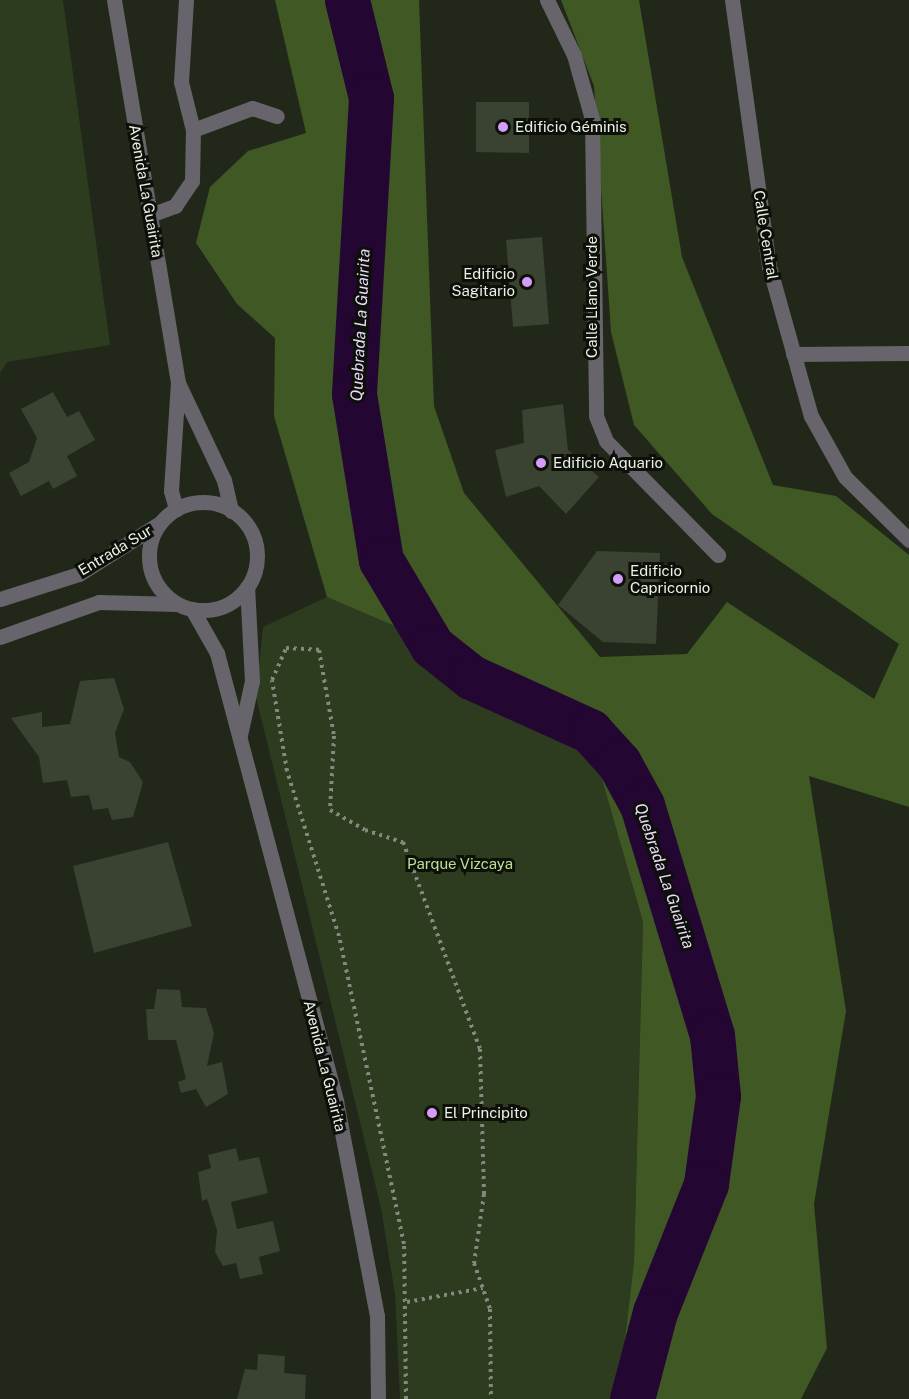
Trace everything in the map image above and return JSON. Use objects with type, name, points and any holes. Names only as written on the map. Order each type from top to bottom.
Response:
[{"type":"street","name":"Avenida La Guairita","points":[[114,0],[178,382],[171,491],[176,509]]},
{"type":"street","points":[[150,215],[184,197],[192,181],[193,130],[181,82],[186,0]]},
{"type":"street","name":"Calle Llano Verde","points":[[547,0],[574,55],[592,119],[596,416],[606,441],[718,555]]},
{"type":"street","name":"Calle Central","points":[[732,0],[769,266],[811,416],[845,477],[909,540]]},
{"type":"street","points":[[193,130],[252,108],[277,116]]},
{"type":"street","points":[[793,354],[909,353]]},
{"type":"street","name":"Avenida La Guairita","points":[[178,382],[224,480],[231,511],[255,546],[247,587],[252,681],[239,738]]},
{"type":"street","points":[[160,523],[176,509],[198,502],[231,511]]},
{"type":"street","name":"Avenida La Guairita","points":[[160,523],[149,561],[158,586],[185,607],[217,653],[336,1101],[377,1316],[378,1399]]},
{"type":"street","name":"Entrada Sur","points":[[0,599],[79,574],[160,523]]},
{"type":"street","points":[[0,637],[99,602],[185,607],[222,606],[247,587]]},
{"type":"path","points":[[406,1399],[407,1302],[404,1244],[339,936],[287,771],[272,680],[286,648],[319,650],[334,736],[330,810],[365,830],[403,842],[480,1049],[484,1194],[474,1263],[483,1288],[492,1330],[491,1399]]},
{"type":"path","points":[[407,1302],[483,1288]]},
{"type":"green space","points":[[0,0],[63,0],[110,345],[7,362],[0,373]]},
{"type":"green space","points":[[275,0],[419,0],[434,406],[464,493],[600,657],[687,654],[727,602],[874,699],[899,644],[712,514],[634,425],[611,332],[594,86],[561,0],[639,0],[682,257],[773,485],[836,496],[909,555],[909,807],[809,776],[846,1011],[814,1204],[827,1348],[801,1399],[618,1399],[634,1262],[643,922],[595,755],[427,640],[327,597],[274,416],[275,338],[237,304],[196,243],[210,187],[248,151],[306,133]]},
{"type":"green space","name":"Parque Vizcaya","points":[[327,597],[427,640],[530,704],[595,755],[643,922],[634,1262],[618,1399],[400,1399],[395,1294],[381,1208],[256,697],[263,627]]},
{"type":"building","name":"Edificio Géminis","points":[[476,102],[529,102],[529,153],[476,152]]},
{"type":"building","name":"Edificio Sagitario","points":[[542,237],[549,324],[513,327],[506,240]]},
{"type":"building","points":[[53,392],[67,417],[79,411],[95,440],[67,456],[77,476],[53,489],[49,481],[21,496],[9,473],[29,462],[37,438],[21,409]]},
{"type":"building","name":"Edificio Aquario","points":[[563,404],[568,450],[599,477],[566,514],[539,486],[506,497],[495,450],[524,443],[522,410]]},
{"type":"building","name":"Edificio Capricornio","points":[[597,551],[660,553],[656,644],[603,642],[558,605]]},
{"type":"building","points":[[114,678],[124,709],[115,733],[119,757],[130,762],[143,782],[133,817],[112,820],[108,808],[93,810],[89,795],[71,797],[67,780],[43,783],[39,757],[11,718],[42,712],[42,727],[70,724],[80,681]]},
{"type":"building","points":[[168,842],[192,926],[94,953],[73,866]]},
{"type":"building","points":[[157,989],[180,990],[182,1007],[206,1008],[214,1033],[207,1066],[222,1062],[228,1094],[206,1107],[196,1089],[181,1093],[178,1082],[186,1079],[176,1040],[148,1040],[146,1009],[154,1009]]},
{"type":"building","points":[[236,1148],[239,1161],[259,1157],[268,1193],[231,1202],[237,1229],[273,1221],[280,1251],[259,1257],[263,1274],[240,1279],[236,1263],[223,1266],[215,1252],[217,1230],[207,1199],[202,1201],[198,1172],[211,1168],[208,1155]]},
{"type":"building","points":[[258,1354],[285,1356],[284,1373],[306,1375],[305,1399],[237,1399],[245,1369],[257,1370]]},
{"type":"waterway","name":"Quebrada La Guairita","points":[[347,0],[371,98],[354,394],[381,560],[432,646],[471,677],[590,731],[619,763],[642,805],[712,1035],[718,1096],[706,1184],[655,1312],[632,1399]]},
{"type":"place","name":"Edificio Géminis","points":[[503,127]]},
{"type":"place","name":"Edificio Sagitario","points":[[527,282]]},
{"type":"place","name":"Edificio Aquario","points":[[541,463]]},
{"type":"place","name":"Edificio Capricornio","points":[[618,579]]},
{"type":"place","name":"El Principito","points":[[432,1113]]}]
